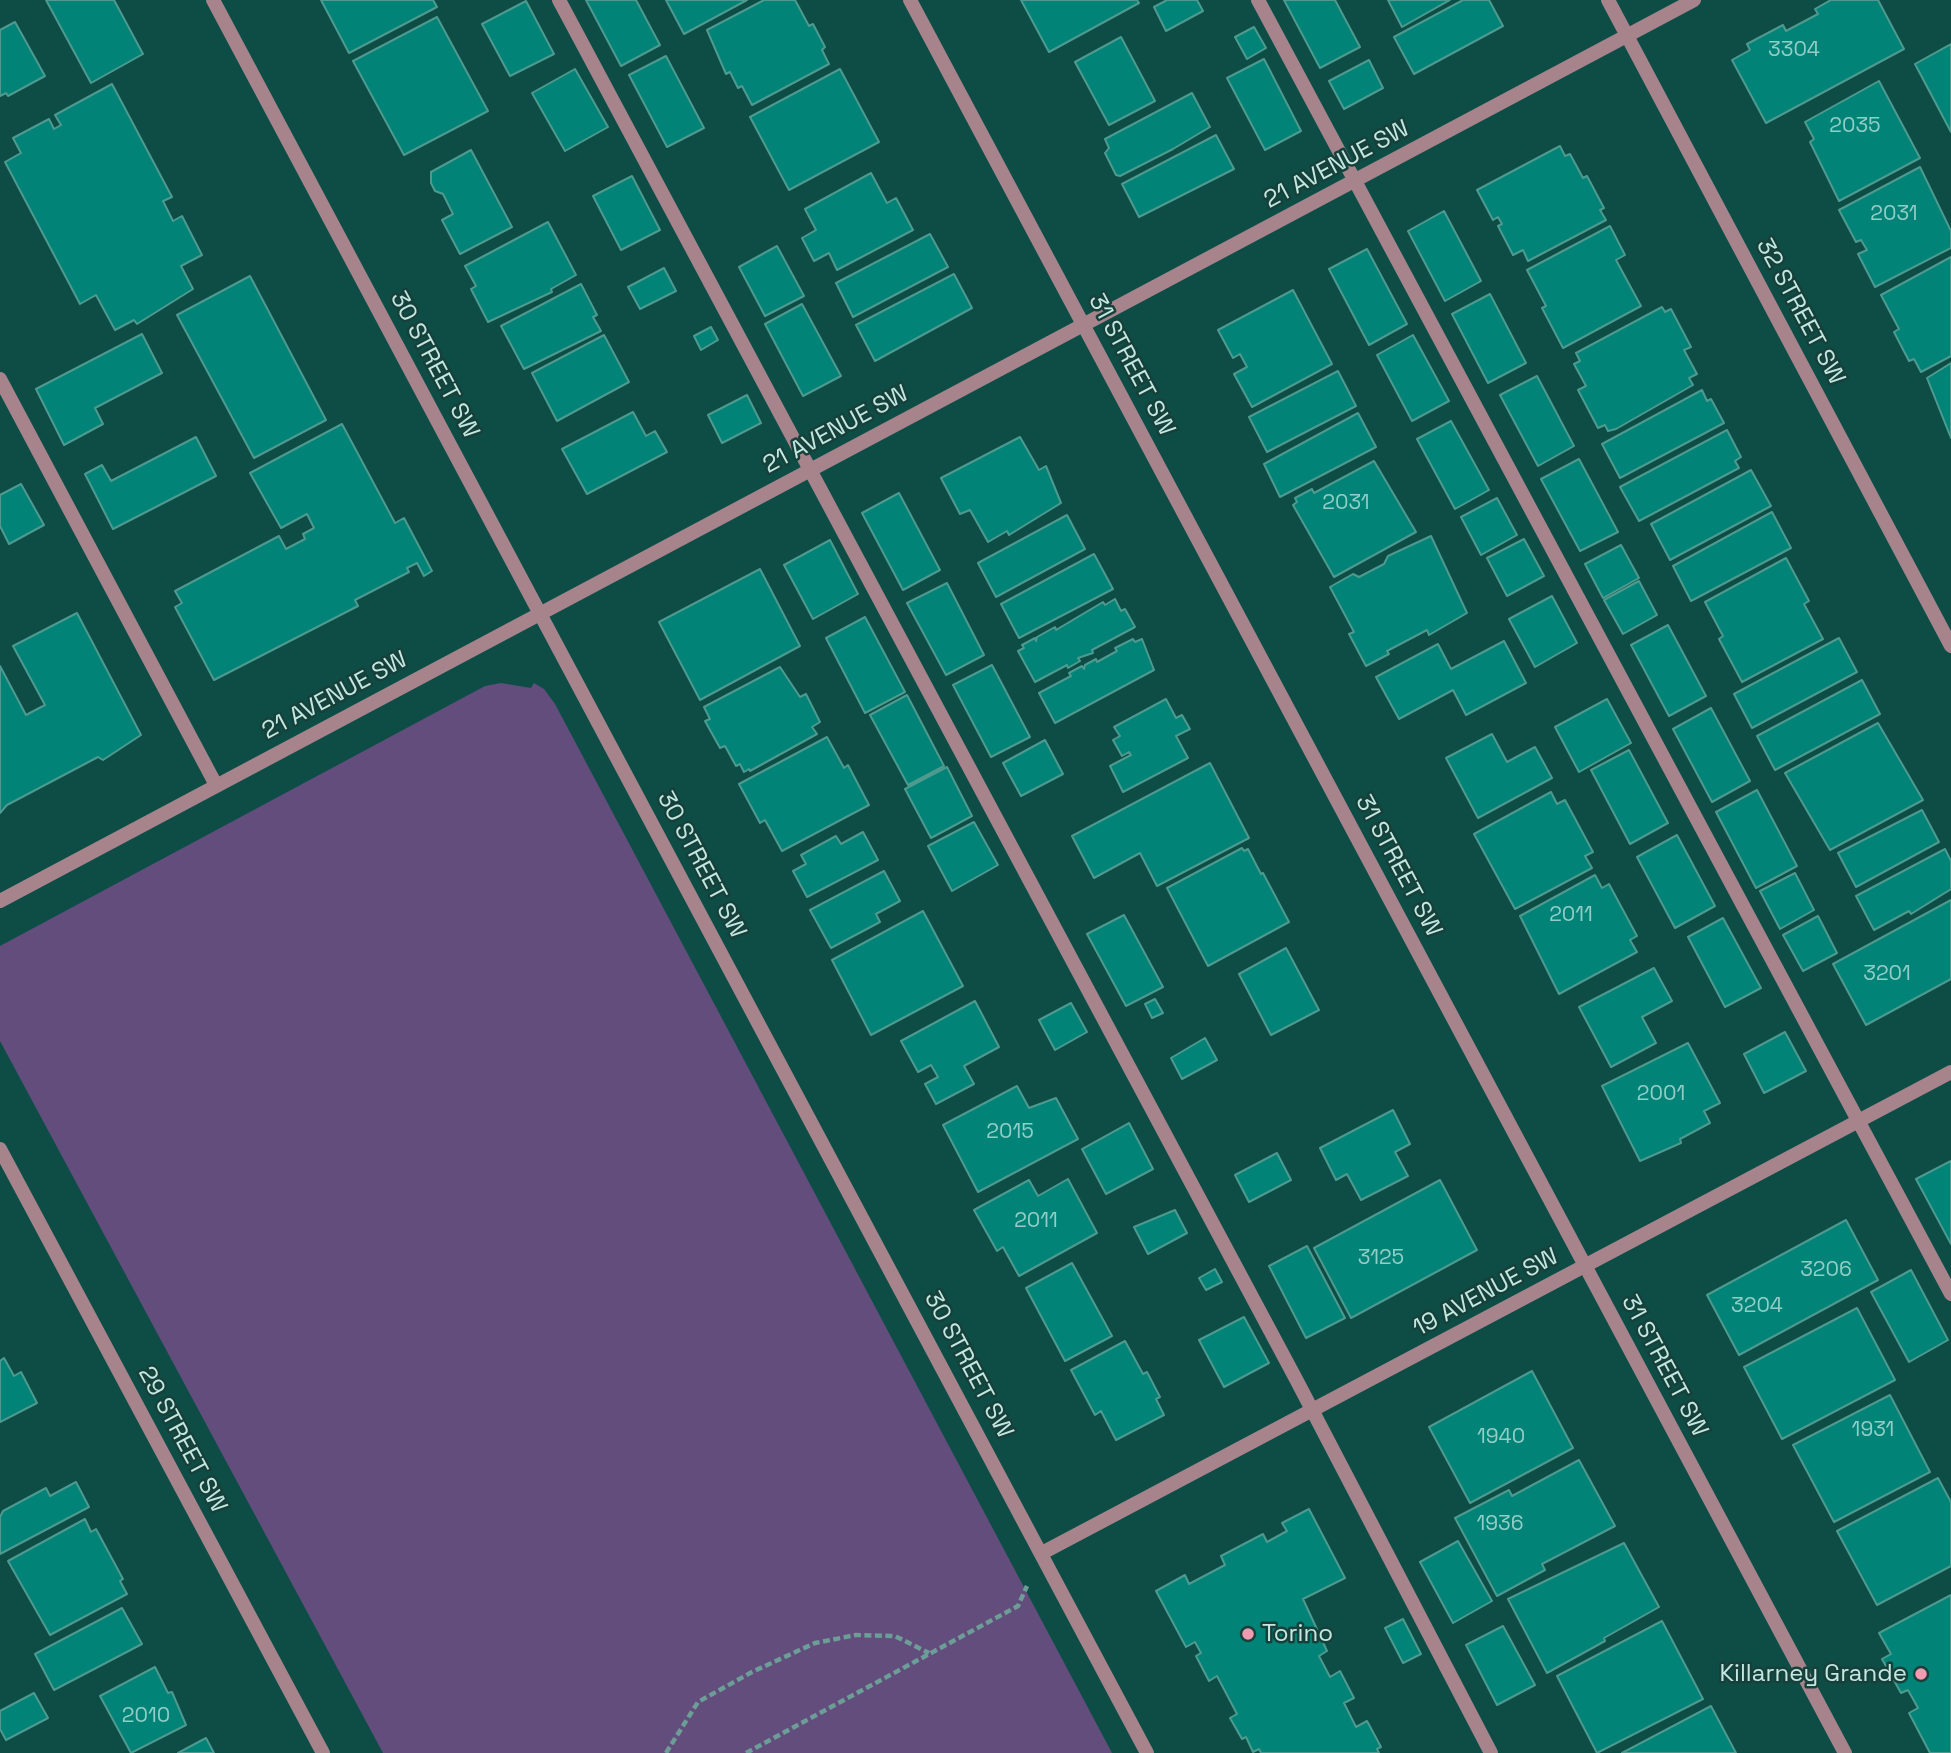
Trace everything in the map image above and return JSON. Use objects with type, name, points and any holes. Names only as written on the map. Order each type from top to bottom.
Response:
[{"type":"street","name":"30 STREET SW","points":[[213,0],[1147,1753]]},
{"type":"street","points":[[559,0],[1314,1412],[1491,1753]]},
{"type":"street","name":"31 STREET SW","points":[[910,0],[1844,1753]]},
{"type":"street","points":[[1258,0],[1951,1294]]},
{"type":"street","name":"32 STREET SW","points":[[1608,0],[1951,646]]},
{"type":"street","name":"21 AVENUE SW","points":[[0,901],[1694,0]]},
{"type":"street","points":[[0,379],[216,785]]},
{"type":"street","name":"19 AVENUE SW","points":[[1042,1553],[1314,1412],[1951,1072]]},
{"type":"street","name":"29 STREET SW","points":[[0,1149],[324,1753]]},
{"type":"path","points":[[746,1753],[1018,1606],[1042,1553]]},
{"type":"path","points":[[666,1753],[698,1702],[752,1672],[815,1643],[856,1635],[895,1636],[930,1654]]},
{"type":"shaded area","points":[[501,683],[531,688],[534,683],[544,689],[555,704],[1112,1753],[383,1753],[0,1041],[0,946],[485,686]]},
{"type":"building","points":[[46,0],[114,0],[143,54],[91,83]]},
{"type":"building","points":[[321,0],[433,0],[437,7],[349,53]]},
{"type":"building","points":[[586,0],[636,0],[660,45],[621,66]]},
{"type":"building","points":[[666,0],[747,0],[684,34]]},
{"type":"building","points":[[764,0],[795,0],[809,26],[813,24],[825,47],[822,50],[829,64],[752,105],[742,86],[738,88],[730,72],[726,74],[707,30]]},
{"type":"building","points":[[1021,0],[1137,0],[1139,3],[1049,52]]},
{"type":"building","points":[[1167,0],[1197,0],[1203,11],[1166,31],[1154,7]]},
{"type":"building","points":[[1284,0],[1335,0],[1360,47],[1320,68]]},
{"type":"building","points":[[1388,0],[1450,0],[1402,27]]},
{"type":"building","points":[[1463,0],[1489,0],[1503,26],[1414,74],[1394,37]]},
{"type":"building","points":[[1831,0],[1878,0],[1904,49],[1766,123],[1732,60],[1750,50],[1747,44],[1783,25],[1786,31],[1818,14],[1815,9]]},
{"type":"building","points":[[526,1],[554,54],[510,76],[482,24]]},
{"type":"building","points":[[437,17],[488,111],[404,155],[353,61]]},
{"type":"building","points":[[15,22],[45,76],[8,96],[6,93],[0,96],[0,30]]},
{"type":"building","points":[[1254,27],[1266,48],[1247,59],[1235,37]]},
{"type":"building","points":[[1121,37],[1155,101],[1109,125],[1075,62]]},
{"type":"building","points":[[1951,44],[1951,132],[1915,64]]},
{"type":"building","points":[[666,56],[704,128],[667,147],[629,75]]},
{"type":"building","points":[[1264,59],[1301,131],[1265,150],[1227,78]]},
{"type":"building","points":[[1369,60],[1383,88],[1344,109],[1329,81]]},
{"type":"building","points":[[575,69],[608,127],[565,151],[532,93]]},
{"type":"building","points":[[840,69],[879,142],[789,190],[750,117]]},
{"type":"building","points":[[1879,81],[1920,158],[1839,201],[1810,142],[1814,139],[1805,122]]},
{"type":"building","points":[[112,84],[172,197],[163,201],[173,221],[182,216],[202,255],[181,266],[193,289],[137,324],[134,320],[115,330],[96,295],[80,304],[5,162],[21,153],[13,138],[49,119],[54,129],[61,125],[55,115]]},
{"type":"building","points":[[1192,93],[1210,127],[1173,149],[1120,176],[1116,175],[1105,153],[1109,148],[1105,139]]},
{"type":"building","points":[[1216,135],[1234,169],[1139,217],[1122,184]]},
{"type":"building","points":[[1560,146],[1565,156],[1570,154],[1583,178],[1587,176],[1604,208],[1600,210],[1606,220],[1528,261],[1523,250],[1513,255],[1498,226],[1502,224],[1498,217],[1493,220],[1477,190]]},
{"type":"building","points":[[471,150],[512,227],[460,254],[442,220],[453,214],[443,194],[435,191],[431,183],[431,172]]},
{"type":"building","points":[[1920,167],[1951,231],[1951,248],[1875,287],[1858,254],[1867,250],[1861,240],[1856,242],[1839,210]]},
{"type":"building","points":[[871,173],[887,203],[896,198],[913,230],[837,270],[829,253],[814,261],[802,238],[816,230],[805,209]]},
{"type":"building","points":[[632,176],[660,230],[621,250],[593,196]]},
{"type":"building","points":[[1444,211],[1481,281],[1445,301],[1408,231]]},
{"type":"building","points":[[548,222],[576,275],[551,289],[552,292],[488,322],[471,289],[476,286],[465,266]]},
{"type":"building","points":[[1610,226],[1625,255],[1616,260],[1641,306],[1563,348],[1542,308],[1546,306],[1527,270]]},
{"type":"building","points":[[930,234],[948,267],[853,317],[836,283]]},
{"type":"building","points":[[777,246],[804,296],[765,316],[739,267]]},
{"type":"building","points":[[1367,249],[1407,324],[1369,345],[1329,269]]},
{"type":"building","points":[[1951,257],[1951,356],[1921,372],[1914,359],[1909,361],[1894,332],[1899,329],[1881,295]]},
{"type":"building","points":[[664,268],[676,291],[640,309],[628,287]]},
{"type":"building","points":[[954,274],[972,308],[875,361],[856,325]]},
{"type":"building","points":[[250,276],[326,420],[254,458],[177,315]]},
{"type":"building","points":[[581,284],[597,315],[593,317],[601,331],[524,369],[501,326]]},
{"type":"building","points":[[1293,290],[1332,364],[1252,407],[1234,374],[1247,367],[1240,354],[1233,358],[1218,330]]},
{"type":"building","points":[[1490,294],[1526,363],[1488,383],[1452,314]]},
{"type":"building","points":[[802,304],[841,376],[803,396],[765,324]]},
{"type":"building","points":[[1662,307],[1665,312],[1671,309],[1691,347],[1684,350],[1697,374],[1689,378],[1693,385],[1616,429],[1608,431],[1605,425],[1598,428],[1578,390],[1586,386],[1574,364],[1580,361],[1576,353]]},
{"type":"building","points":[[711,327],[718,340],[701,350],[694,336]]},
{"type":"building","points":[[142,334],[162,373],[95,408],[103,424],[64,445],[36,389]]},
{"type":"building","points":[[604,335],[629,382],[557,421],[532,373]]},
{"type":"building","points":[[1413,335],[1449,401],[1412,421],[1377,355]]},
{"type":"building","points":[[1951,363],[1951,438],[1927,378]]},
{"type":"building","points":[[1338,371],[1356,406],[1267,452],[1249,417]]},
{"type":"building","points":[[1537,376],[1574,446],[1538,466],[1500,395]]},
{"type":"building","points":[[1702,390],[1707,401],[1711,399],[1724,423],[1620,478],[1602,444]]},
{"type":"building","points":[[747,395],[761,423],[722,443],[708,415]]},
{"type":"building","points":[[633,412],[646,436],[655,431],[667,452],[587,494],[562,449]]},
{"type":"building","points":[[1358,413],[1376,447],[1280,497],[1264,464]]},
{"type":"building","points":[[1451,421],[1489,490],[1455,509],[1417,439]]},
{"type":"building","points":[[342,424],[395,523],[404,518],[432,571],[424,576],[417,563],[407,568],[409,572],[355,600],[358,606],[214,680],[175,607],[182,603],[175,591],[279,536],[286,549],[305,539],[303,534],[314,528],[307,514],[281,528],[250,473]]},
{"type":"building","points":[[1727,430],[1741,457],[1735,461],[1739,468],[1639,521],[1620,487]]},
{"type":"building","points":[[196,437],[216,476],[113,529],[85,474],[102,465],[111,481]]},
{"type":"building","points":[[1020,437],[1039,470],[1046,466],[1061,503],[1009,535],[1007,531],[988,542],[970,510],[960,514],[941,478]]},
{"type":"building","points":[[1579,459],[1618,532],[1580,551],[1541,479]]},
{"type":"building","points":[[1374,461],[1416,532],[1334,577],[1293,505],[1297,502],[1295,498],[1312,489],[1314,493]]},
{"type":"building","points":[[1751,470],[1771,506],[1670,560],[1651,524]]},
{"type":"building","points":[[21,484],[44,525],[9,544],[0,526],[0,495]]},
{"type":"building","points":[[899,493],[940,570],[903,590],[862,513]]},
{"type":"building","points":[[1497,498],[1517,535],[1481,555],[1461,517]]},
{"type":"building","points":[[1772,512],[1791,548],[1691,601],[1673,566]]},
{"type":"building","points":[[1067,515],[1085,549],[996,597],[978,563]]},
{"type":"building","points":[[1431,536],[1467,613],[1429,635],[1427,630],[1387,651],[1389,654],[1366,666],[1349,634],[1354,632],[1330,587],[1353,574],[1359,577],[1384,564],[1388,556]]},
{"type":"building","points":[[1524,539],[1544,576],[1507,596],[1487,558]]},
{"type":"building","points":[[830,540],[858,594],[813,619],[784,565]]},
{"type":"building","points":[[1621,545],[1639,578],[1603,598],[1585,564]]},
{"type":"building","points":[[1094,554],[1113,589],[1019,638],[1001,604]]},
{"type":"building","points":[[1786,558],[1809,601],[1804,604],[1823,639],[1742,682],[1719,639],[1723,636],[1705,602]]},
{"type":"building","points":[[760,569],[800,646],[700,700],[659,622]]},
{"type":"building","points":[[1639,581],[1657,615],[1623,634],[1604,600]]},
{"type":"building","points":[[947,583],[984,655],[946,675],[907,603]]},
{"type":"building","points":[[1552,596],[1577,643],[1535,667],[1509,619]]},
{"type":"building","points":[[1115,599],[1121,611],[1125,609],[1135,627],[1092,650],[1093,653],[1078,658],[1080,661],[1068,668],[1067,665],[1035,682],[1018,651],[1024,648],[1022,645],[1035,638],[1036,641],[1037,637],[1055,627],[1056,630],[1103,602],[1105,605]]},
{"type":"building","points":[[77,613],[141,735],[103,760],[98,757],[7,805],[0,813],[0,666],[26,715],[45,705],[13,646]]},
{"type":"building","points":[[865,617],[905,692],[865,713],[826,638]]},
{"type":"building","points":[[1668,625],[1706,696],[1669,716],[1631,645]]},
{"type":"building","points":[[1839,638],[1857,672],[1752,728],[1734,694]]},
{"type":"building","points":[[1133,639],[1135,642],[1142,639],[1154,670],[1055,723],[1039,693],[1071,676],[1069,673],[1082,666],[1084,669],[1085,665],[1096,659],[1097,662],[1117,651],[1115,648]]},
{"type":"building","points":[[1504,641],[1526,683],[1466,715],[1453,690],[1399,719],[1376,677],[1438,644],[1451,669]]},
{"type":"building","points":[[992,665],[1030,737],[991,757],[953,685]]},
{"type":"building","points":[[780,667],[800,697],[806,694],[820,722],[812,727],[817,734],[744,772],[740,764],[736,766],[725,746],[720,748],[705,721],[710,719],[704,707]]},
{"type":"building","points":[[1862,680],[1880,714],[1775,770],[1757,736]]},
{"type":"building","points":[[907,695],[944,766],[908,785],[870,715]]},
{"type":"building","points":[[1166,699],[1176,718],[1182,715],[1190,729],[1176,736],[1188,758],[1123,792],[1110,766],[1131,755],[1129,752],[1122,756],[1113,740],[1120,736],[1114,727]]},
{"type":"building","points":[[1607,699],[1631,743],[1579,772],[1555,727]]},
{"type":"building","points":[[1711,708],[1750,781],[1712,802],[1673,729]]},
{"type":"building","points":[[1878,723],[1923,800],[1830,850],[1785,773]]},
{"type":"building","points":[[1492,734],[1507,762],[1535,747],[1552,778],[1478,818],[1446,758]]},
{"type":"building","points":[[827,737],[844,768],[848,765],[869,805],[782,851],[765,820],[760,823],[739,784]]},
{"type":"building","points":[[1045,740],[1063,774],[1021,796],[1003,763]]},
{"type":"building","points":[[1629,750],[1668,823],[1630,844],[1591,770]]},
{"type":"building","points":[[1210,763],[1249,838],[1157,886],[1140,853],[1094,878],[1072,836]]},
{"type":"building","points":[[947,767],[972,816],[931,838],[905,789]]},
{"type":"building","points":[[1757,790],[1797,866],[1756,888],[1716,812]]},
{"type":"building","points":[[1551,792],[1557,804],[1565,800],[1593,852],[1585,856],[1592,868],[1515,909],[1474,834]]},
{"type":"building","points":[[1922,810],[1939,842],[1856,887],[1838,853]]},
{"type":"building","points":[[974,822],[998,865],[952,891],[928,846]]},
{"type":"building","points":[[863,832],[878,860],[807,897],[793,871],[806,864],[801,855],[836,836],[841,844]]},
{"type":"building","points":[[1677,835],[1715,906],[1675,928],[1637,857]]},
{"type":"building","points":[[1242,848],[1244,851],[1248,849],[1289,922],[1208,966],[1167,888]]},
{"type":"building","points":[[1945,849],[1951,861],[1951,889],[1911,914],[1909,911],[1874,930],[1856,896]]},
{"type":"building","points":[[884,871],[900,901],[876,914],[880,922],[831,948],[810,910]]},
{"type":"building","points":[[1795,873],[1814,910],[1780,929],[1760,891]]},
{"type":"building","points":[[1595,875],[1602,888],[1609,884],[1637,936],[1630,940],[1637,952],[1559,994],[1520,916]]},
{"type":"building","points":[[1951,900],[1951,979],[1866,1025],[1833,964]]},
{"type":"building","points":[[923,911],[963,986],[871,1035],[832,960]]},
{"type":"building","points":[[1124,915],[1163,987],[1126,1006],[1087,934]]},
{"type":"building","points":[[1818,916],[1837,953],[1803,971],[1783,935]]},
{"type":"building","points":[[1723,918],[1761,988],[1725,1007],[1688,937]]},
{"type":"building","points":[[1286,948],[1319,1010],[1271,1035],[1239,974]]},
{"type":"building","points":[[1654,968],[1672,1001],[1642,1017],[1656,1043],[1611,1067],[1579,1007]]},
{"type":"building","points":[[1155,999],[1163,1013],[1152,1018],[1145,1004]]},
{"type":"building","points":[[975,1001],[999,1047],[964,1066],[974,1084],[936,1104],[925,1084],[938,1077],[931,1065],[918,1072],[901,1041]]},
{"type":"building","points":[[1071,1003],[1087,1032],[1055,1050],[1039,1020]]},
{"type":"building","points":[[1785,1032],[1806,1071],[1764,1093],[1744,1054]]},
{"type":"building","points":[[1205,1038],[1217,1060],[1182,1079],[1171,1058]]},
{"type":"building","points":[[1688,1043],[1720,1103],[1704,1111],[1710,1123],[1680,1139],[1681,1143],[1640,1161],[1602,1086]]},
{"type":"building","points":[[1017,1086],[1029,1108],[1056,1098],[1078,1139],[978,1192],[943,1125]]},
{"type":"building","points":[[1393,1110],[1410,1144],[1395,1152],[1408,1176],[1361,1200],[1347,1174],[1336,1180],[1320,1148]]},
{"type":"building","points":[[1129,1123],[1153,1169],[1106,1194],[1082,1149]]},
{"type":"building","points":[[1277,1153],[1291,1180],[1249,1202],[1235,1175]]},
{"type":"building","points":[[1951,1161],[1951,1244],[1916,1179]]},
{"type":"building","points":[[1068,1179],[1097,1233],[1019,1276],[1003,1247],[997,1251],[974,1210],[1029,1180],[1038,1196]]},
{"type":"building","points":[[1440,1180],[1477,1250],[1351,1318],[1314,1248]]},
{"type":"building","points":[[1175,1210],[1187,1233],[1148,1254],[1134,1227]]},
{"type":"building","points":[[1846,1220],[1878,1280],[1739,1355],[1707,1295]]},
{"type":"building","points":[[1307,1246],[1345,1318],[1306,1338],[1269,1266]]},
{"type":"building","points":[[1072,1263],[1112,1336],[1065,1361],[1026,1288]]},
{"type":"building","points":[[1215,1269],[1222,1282],[1206,1290],[1199,1278]]},
{"type":"building","points":[[1911,1270],[1948,1340],[1909,1362],[1871,1292]]},
{"type":"building","points":[[1857,1308],[1895,1380],[1782,1439],[1744,1367]]},
{"type":"building","points":[[1244,1317],[1269,1363],[1224,1387],[1199,1340]]},
{"type":"building","points":[[1125,1341],[1143,1374],[1147,1372],[1160,1397],[1156,1399],[1164,1415],[1116,1440],[1101,1411],[1095,1415],[1071,1370]]},
{"type":"building","points":[[4,1358],[14,1376],[21,1372],[37,1403],[0,1422],[0,1361]]},
{"type":"building","points":[[1532,1371],[1573,1448],[1470,1503],[1429,1427]]},
{"type":"building","points":[[1890,1395],[1930,1472],[1834,1522],[1793,1445]]},
{"type":"building","points":[[1579,1460],[1615,1526],[1542,1564],[1545,1570],[1497,1596],[1455,1518],[1509,1490],[1512,1496]]},
{"type":"building","points":[[1938,1478],[1951,1502],[1951,1566],[1877,1605],[1837,1531]]},
{"type":"building","points":[[76,1482],[89,1507],[0,1554],[0,1517],[3,1511],[46,1488],[50,1496]]},
{"type":"building","name":"Torino","points":[[1309,1509],[1345,1578],[1303,1599],[1327,1651],[1319,1656],[1330,1677],[1340,1671],[1354,1698],[1344,1703],[1356,1727],[1367,1721],[1381,1747],[1377,1749],[1379,1753],[1261,1753],[1259,1749],[1253,1752],[1246,1737],[1242,1739],[1230,1718],[1237,1714],[1217,1676],[1209,1681],[1196,1656],[1201,1653],[1195,1642],[1186,1647],[1156,1591],[1185,1575],[1189,1584],[1225,1565],[1221,1556],[1263,1534],[1267,1542],[1287,1531],[1282,1523]]},
{"type":"building","points":[[85,1519],[91,1532],[96,1529],[123,1579],[120,1581],[127,1594],[50,1635],[8,1561]]},
{"type":"building","points":[[1458,1541],[1492,1601],[1453,1623],[1420,1562]]},
{"type":"building","points":[[1624,1543],[1659,1607],[1547,1673],[1508,1599]]},
{"type":"building","name":"Killarney Grande","points":[[1951,1595],[1951,1753],[1930,1753],[1909,1713],[1918,1708],[1908,1690],[1901,1693],[1882,1659],[1891,1654],[1879,1633]]},
{"type":"building","points":[[122,1608],[142,1644],[54,1690],[35,1654]]},
{"type":"building","points":[[1403,1619],[1421,1654],[1403,1663],[1385,1628]]},
{"type":"building","points":[[1662,1621],[1703,1699],[1597,1753],[1557,1676]]},
{"type":"building","points":[[1503,1626],[1535,1685],[1497,1705],[1466,1645]]},
{"type":"building","points":[[155,1667],[168,1693],[172,1692],[186,1725],[131,1753],[100,1696]]},
{"type":"building","points":[[34,1693],[48,1718],[6,1740],[0,1729],[0,1711]]},
{"type":"building","points":[[1711,1706],[1736,1753],[1622,1753]]},
{"type":"building","points":[[206,1738],[214,1753],[178,1753]]},
{"type":"place","name":"Torino","points":[[1248,1634]]},
{"type":"place","name":"Killarney Grande","points":[[1921,1674]]}]
